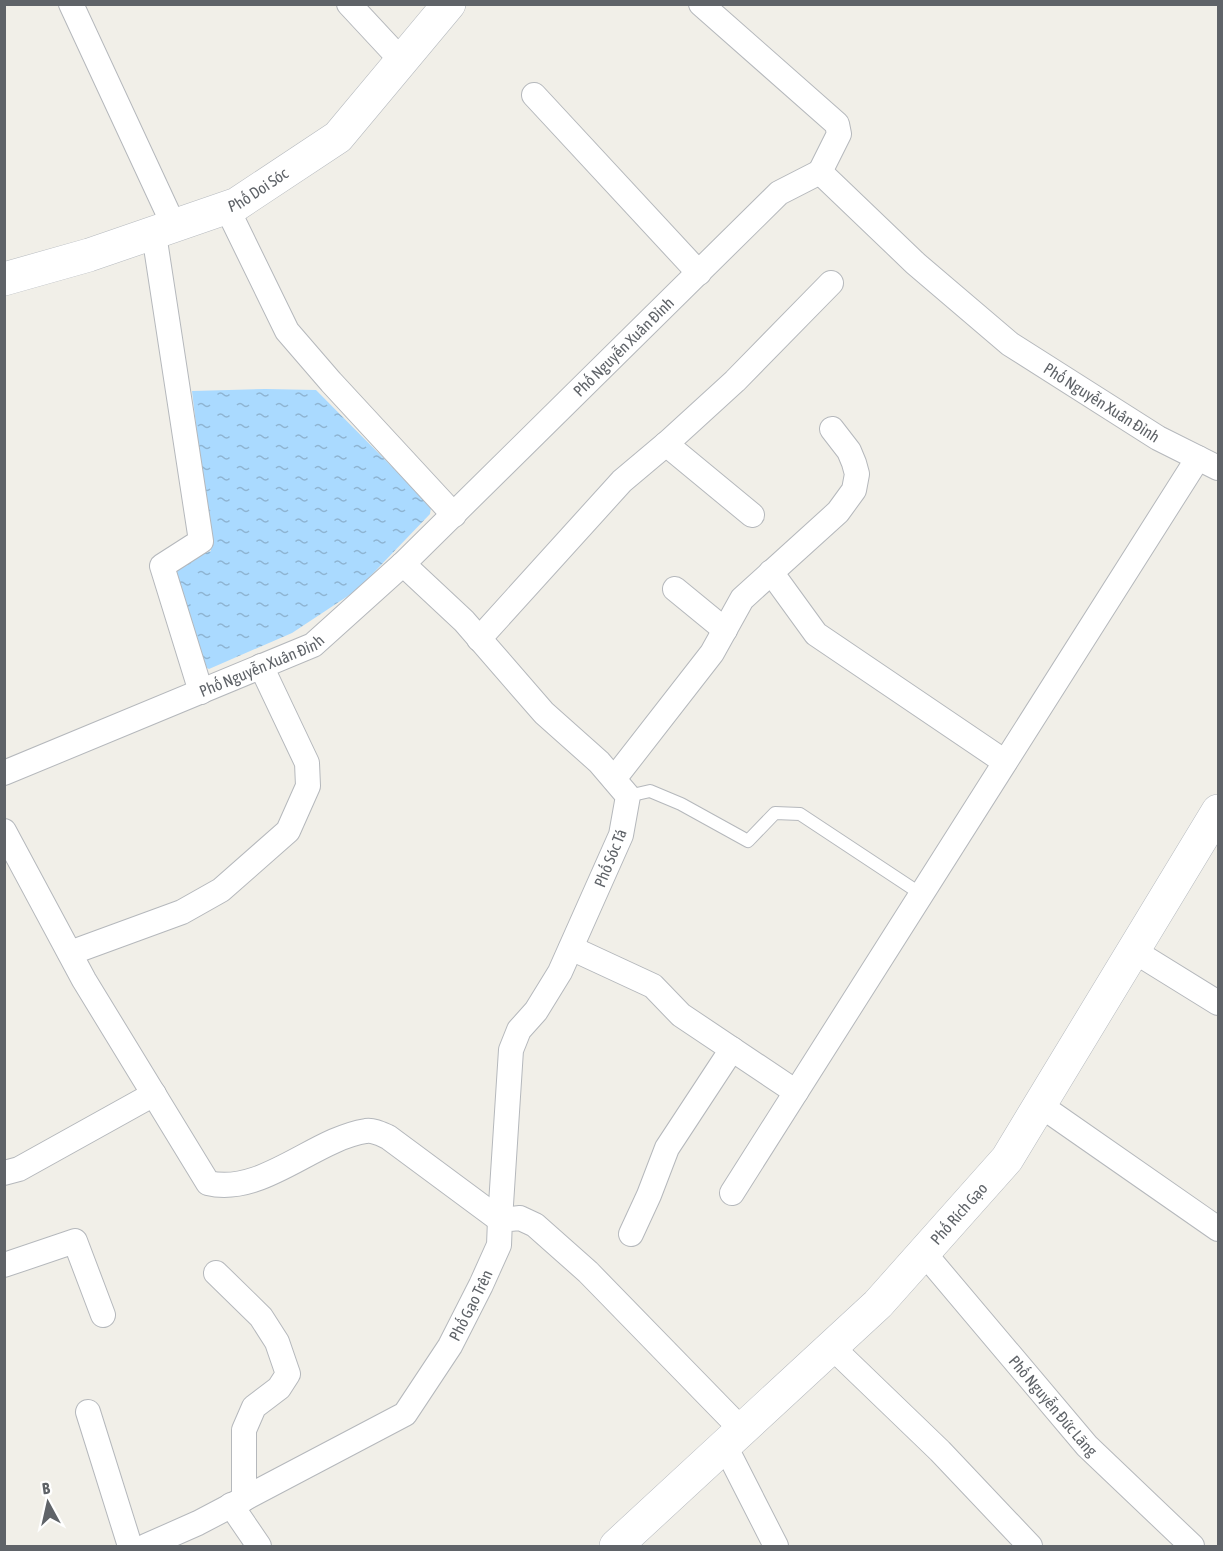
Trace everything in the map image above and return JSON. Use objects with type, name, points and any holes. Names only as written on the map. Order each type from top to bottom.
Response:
[{"type":"street","points":[[71,4],[164,230],[201,541],[162,566],[201,692]]},
{"type":"street","points":[[349,4],[402,61]]},
{"type":"street","name":"Phố Doi Sóc","points":[[4,279],[89,255],[237,204],[338,137],[449,4]]},
{"type":"street","points":[[701,4],[837,124],[839,134],[820,172]]},
{"type":"street","points":[[534,95],[699,273]]},
{"type":"street","name":"Phố Nguyễn Xuân Đỉnh","points":[[4,773],[313,645],[454,515],[779,194],[820,172],[915,263],[1010,344],[1158,438],[1208,463]]},
{"type":"street","points":[[227,208],[287,331],[454,515]]},
{"type":"street","points":[[479,639],[622,482],[735,381],[831,283]]},
{"type":"street","points":[[403,564],[464,621],[544,713],[599,762],[621,787],[712,653],[742,599],[838,512],[854,490],[857,474],[854,463],[849,451],[832,429]]},
{"type":"street","points":[[666,444],[752,514]]},
{"type":"street","points":[[732,1192],[1005,762],[1208,463]]},
{"type":"street","points":[[771,572],[816,634],[1005,762]]},
{"type":"street","points":[[675,589],[725,630]]},
{"type":"street","points":[[69,953],[182,912],[221,890],[288,831],[308,786],[307,763],[261,666]]},
{"type":"street","name":"Phố Sóc Tá","points":[[500,1220],[511,1050],[519,1030],[536,1011],[560,972],[621,835],[621,787]]},
{"type":"street","name":"Phố Rích Gạo","points":[[616,1546],[878,1304],[1007,1159],[1218,812]]},
{"type":"street","points":[[4,831],[69,953],[208,1183],[221,1186],[255,1179],[344,1138],[367,1131],[379,1132],[500,1220],[520,1218],[535,1225],[588,1272],[734,1438],[776,1546]]},
{"type":"street","points":[[571,948],[653,986],[681,1015],[796,1092]]},
{"type":"street","points":[[1134,951],[1218,1003]]},
{"type":"street","points":[[631,1234],[650,1195],[667,1149],[732,1049]]},
{"type":"street","points":[[4,1173],[19,1169],[154,1094]]},
{"type":"street","points":[[1040,1105],[1218,1229]]},
{"type":"street","name":"Phố Gạo Trên","points":[[147,1546],[198,1523],[405,1414],[450,1346],[481,1285],[500,1245],[500,1220]]},
{"type":"street","points":[[4,1265],[75,1241],[103,1315]]},
{"type":"street","name":"Phố Nguyễn Đức Lãng","points":[[924,1253],[1087,1446],[1192,1546]]},
{"type":"street","points":[[216,1273],[261,1317],[277,1342],[288,1374],[279,1388],[254,1407],[244,1430],[238,1502],[259,1546]]},
{"type":"street","points":[[832,1347],[940,1450],[1030,1546]]},
{"type":"street","points":[[88,1412],[130,1546]]},
{"type":"lane","points":[[621,787],[650,791],[681,804],[748,841],[775,813],[800,814],[921,894]]},
{"type":"water","points":[[316,390],[422,497],[431,507],[430,514],[357,590],[292,633],[209,669],[199,664],[174,564],[211,551],[192,391]]}]
